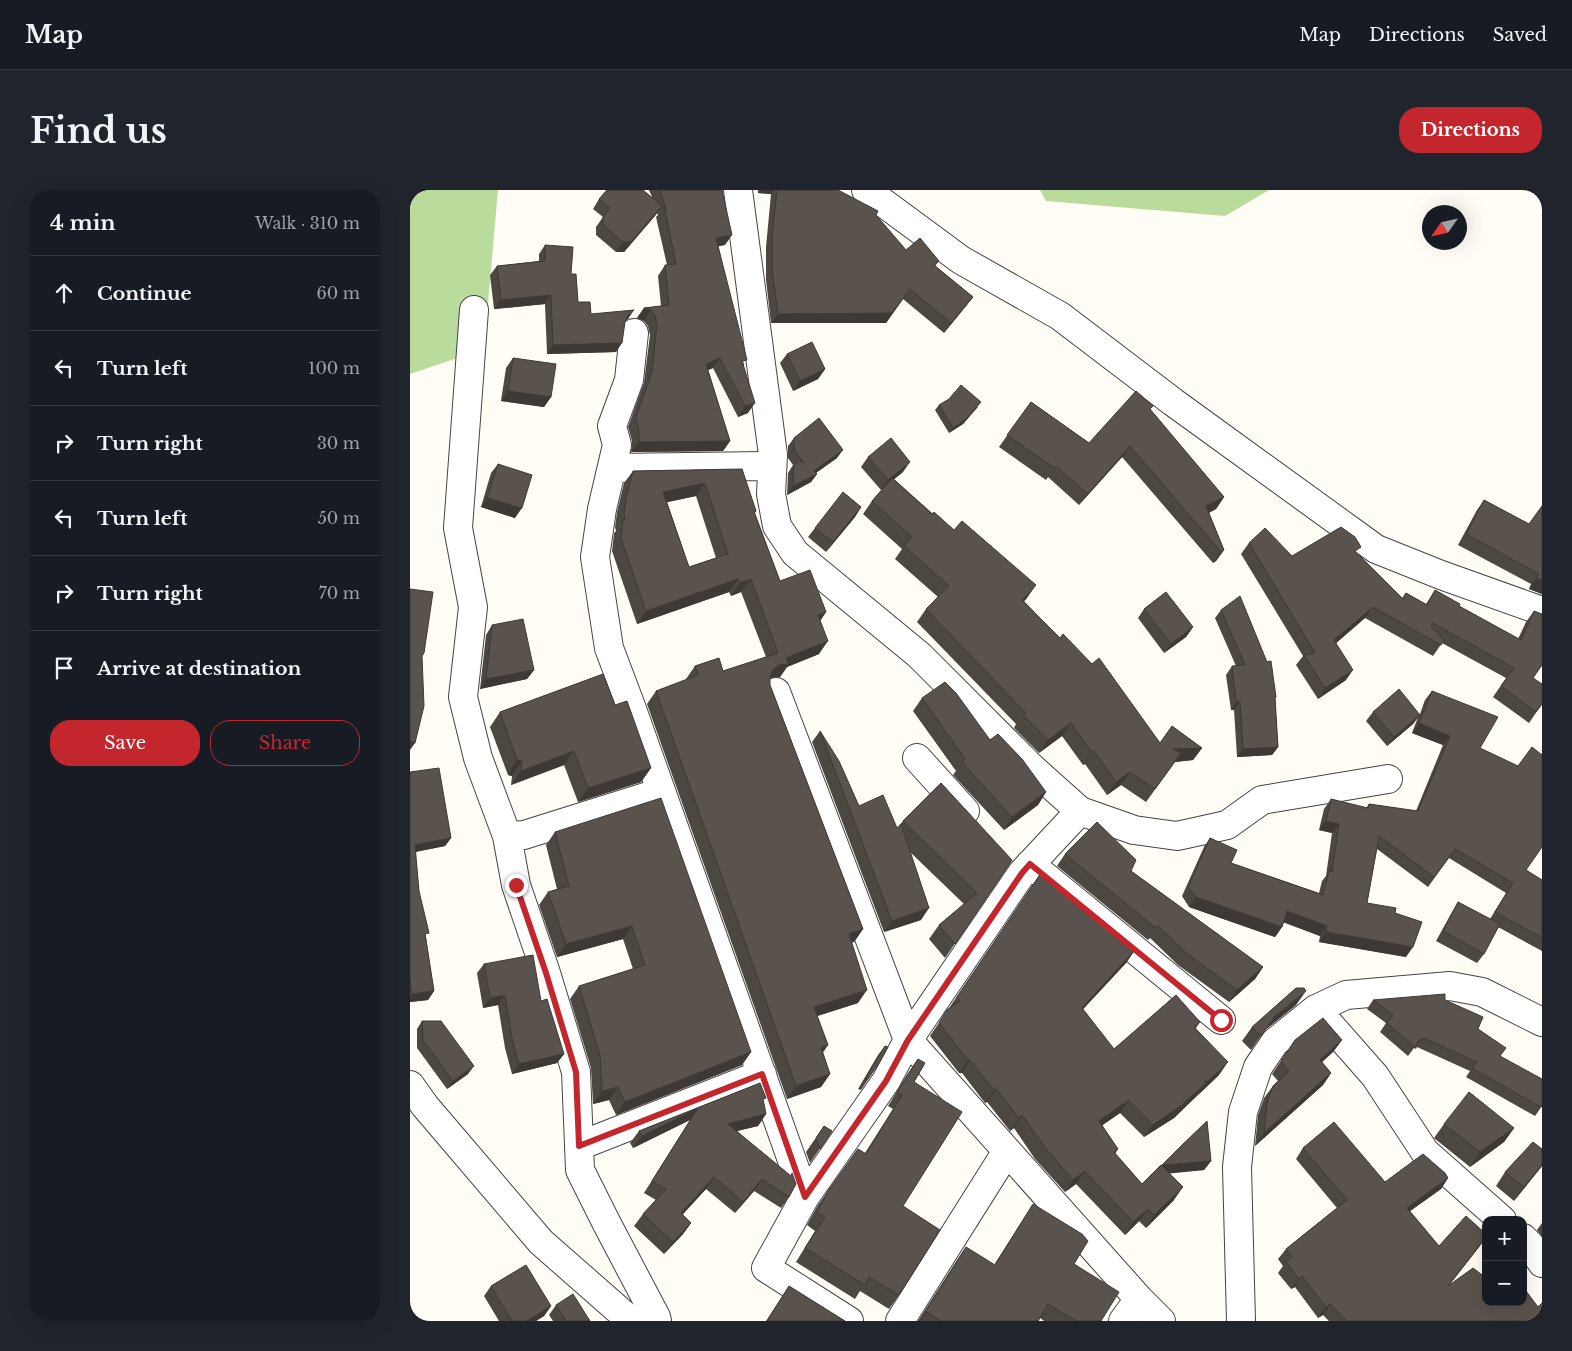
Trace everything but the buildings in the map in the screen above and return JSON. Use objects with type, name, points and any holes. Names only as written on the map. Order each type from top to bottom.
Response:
[{"type":"street","points":[[738,190],[772,454],[771,494],[777,526],[795,553],[919,655],[1032,768],[1080,810],[1134,830],[1176,836],[1227,825],[1262,800],[1388,779]]},
{"type":"street","points":[[866,190],[962,260],[1060,316],[1173,402],[1376,549],[1441,575],[1542,611]]},
{"type":"street","points":[[474,310],[458,528],[473,607],[463,697],[478,758],[507,836],[516,885],[546,973],[576,1072],[580,1170],[657,1321]]},
{"type":"street","points":[[634,333],[629,380],[612,426],[617,445],[602,509],[595,557],[609,648],[805,1197]]},
{"type":"street","points":[[612,468],[772,466]]},
{"type":"street","points":[[776,692],[908,1040],[1161,1321]]},
{"type":"street","points":[[917,758],[982,830]]},
{"type":"street","points":[[507,836],[524,835],[661,792]]},
{"type":"street","points":[[849,1321],[766,1268],[805,1197],[886,1081],[908,1040],[1026,869],[1080,810]]},
{"type":"street","points":[[1002,852],[1221,1020]]},
{"type":"street","points":[[1241,1321],[1237,1167],[1243,1112],[1258,1067],[1275,1042],[1316,1008],[1346,995],[1450,986],[1482,992],[1542,1022]]},
{"type":"street","points":[[1316,1008],[1375,1076],[1425,1152],[1497,1216]]},
{"type":"street","points":[[579,1146],[762,1074]]},
{"type":"street","points":[[410,1085],[425,1106],[541,1242],[631,1321]]},
{"type":"street","points":[[900,1321],[1007,1151]]},
{"type":"street","points":[[1527,1242],[1542,1263]]},
{"type":"street","points":[[1123,1321],[1139,1298]]},
{"type":"green space","points":[[410,190],[498,190],[484,349],[410,374]]},
{"type":"green space","points":[[1040,190],[1269,190],[1225,216],[1046,201]]},
{"type":"route","points":[[516,885],[546,973],[576,1072],[579,1146],[762,1074],[805,1197],[886,1081],[908,1040],[1030,864],[1221,1020]]}]
